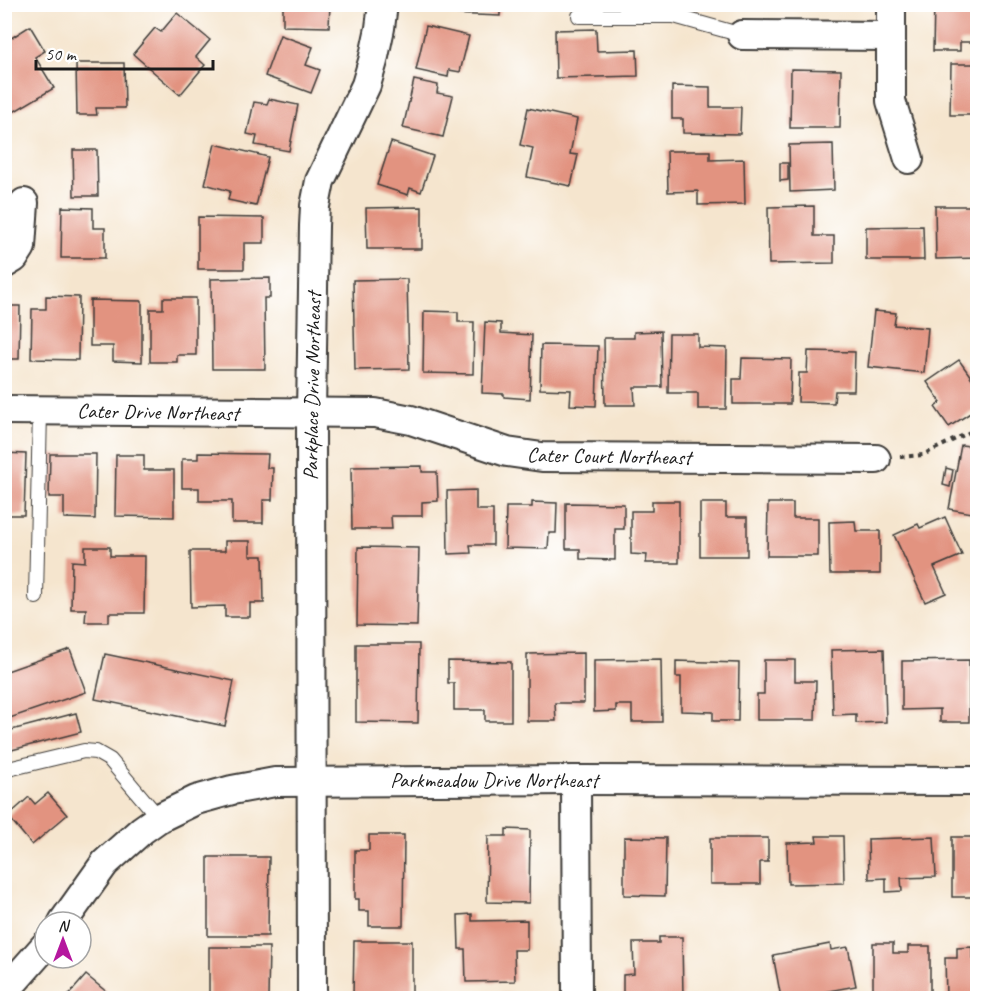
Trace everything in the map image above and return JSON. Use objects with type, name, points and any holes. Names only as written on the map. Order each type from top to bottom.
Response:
[{"type":"street","name":"Parkplace Drive Northeast","points":[[312,999],[311,414],[315,207],[320,181],[366,86],[380,28],[383,4]]},
{"type":"street","points":[[891,4],[891,101],[909,159]]},
{"type":"street","points":[[742,35],[891,36]]},
{"type":"street","points":[[4,264],[14,258],[21,247],[24,203]]},
{"type":"street","name":"Cater Drive Northeast","points":[[4,410],[311,414]]},
{"type":"street","name":"Cater Court Northeast","points":[[311,414],[375,414],[411,420],[507,452],[542,457],[876,459]]},
{"type":"street","points":[[576,780],[577,999]]},
{"type":"street","name":"Parkmeadow Drive Northeast","points":[[72,910],[105,863],[142,830],[159,819],[196,800],[275,782],[978,781]]},
{"type":"street","points":[[4,988],[15,980],[33,960]]},
{"type":"lane","points":[[579,16],[675,16],[742,35]]},
{"type":"lane","points":[[36,597],[40,411]]},
{"type":"lane","points":[[4,770],[84,751],[96,752],[110,760],[159,819]]},
{"type":"path","points":[[876,459],[923,455],[978,428]]},
{"type":"building","points":[[283,4],[330,4],[329,27],[283,26]]},
{"type":"building","points":[[452,4],[500,4],[500,16],[451,14]]},
{"type":"building","points":[[934,4],[978,4],[978,42],[960,42],[960,51],[933,51]]},
{"type":"building","points":[[177,13],[210,40],[196,57],[205,65],[180,95],[133,54],[155,28],[161,32]]},
{"type":"building","points":[[30,26],[45,51],[35,57],[54,88],[5,117],[5,42]]},
{"type":"building","points":[[426,26],[469,36],[460,72],[449,70],[448,77],[416,70]]},
{"type":"building","points":[[596,29],[597,51],[637,50],[638,76],[556,78],[555,30]]},
{"type":"building","points":[[280,35],[313,47],[306,65],[320,70],[311,93],[265,76]]},
{"type":"building","points":[[76,63],[124,63],[125,108],[96,108],[97,115],[77,115]]},
{"type":"building","points":[[951,64],[978,64],[978,107],[976,107],[975,115],[950,115]]},
{"type":"building","points":[[791,69],[841,70],[840,128],[790,128]]},
{"type":"building","points":[[414,80],[438,85],[437,93],[453,96],[443,137],[403,128]]},
{"type":"building","points":[[672,86],[710,87],[710,107],[741,107],[740,134],[683,133],[683,119],[672,119]]},
{"type":"building","points":[[269,99],[298,105],[289,151],[255,145],[257,136],[247,134],[254,102],[267,104]]},
{"type":"building","points":[[528,108],[577,119],[570,154],[578,155],[571,186],[527,177],[533,148],[520,145]]},
{"type":"building","points":[[391,142],[433,156],[421,192],[410,188],[408,195],[377,185]]},
{"type":"building","points":[[215,144],[268,157],[256,206],[228,200],[230,191],[205,184]]},
{"type":"building","points":[[833,144],[834,190],[790,192],[789,145]]},
{"type":"building","points":[[73,150],[97,150],[98,196],[74,196]]},
{"type":"building","points":[[667,151],[710,151],[710,160],[744,159],[745,204],[698,205],[698,191],[668,192]]},
{"type":"building","points":[[780,163],[788,163],[788,180],[780,181]]},
{"type":"building","points":[[814,206],[814,236],[834,236],[834,263],[769,264],[768,207]]},
{"type":"building","points":[[935,206],[978,206],[978,258],[936,259]]},
{"type":"building","points":[[62,207],[93,208],[93,228],[105,228],[105,258],[61,258]]},
{"type":"building","points":[[422,207],[422,249],[367,249],[366,208]]},
{"type":"building","points":[[198,217],[264,218],[264,243],[244,243],[244,269],[198,269]]},
{"type":"building","points":[[923,226],[924,260],[866,260],[866,227]]},
{"type":"building","points":[[270,278],[270,298],[264,298],[265,369],[212,369],[211,279]]},
{"type":"building","points":[[407,279],[409,369],[355,370],[353,280]]},
{"type":"building","points":[[46,296],[79,297],[78,360],[31,359],[32,309],[46,309]]},
{"type":"building","points":[[163,298],[196,298],[196,355],[177,355],[177,362],[150,362],[150,309],[163,309]]},
{"type":"building","points":[[90,300],[142,301],[142,362],[113,361],[113,346],[90,346]]},
{"type":"building","points":[[4,306],[20,306],[19,359],[4,359]]},
{"type":"building","points":[[424,311],[458,312],[458,322],[474,322],[473,374],[423,373]]},
{"type":"building","points":[[874,311],[896,313],[894,325],[928,328],[924,373],[868,367]]},
{"type":"building","points":[[485,322],[501,323],[501,333],[532,335],[530,399],[482,393]]},
{"type":"building","points":[[661,331],[662,387],[634,387],[635,405],[605,405],[604,338],[634,338],[634,332]]},
{"type":"building","points":[[669,334],[698,334],[698,347],[727,348],[726,409],[698,409],[698,393],[668,393]]},
{"type":"building","points":[[541,345],[598,346],[596,406],[570,405],[571,390],[540,389]]},
{"type":"building","points":[[808,351],[855,352],[854,391],[835,391],[834,403],[798,402],[799,373],[807,373]]},
{"type":"building","points":[[742,358],[791,359],[790,404],[733,404],[733,379],[741,379]]},
{"type":"building","points":[[959,360],[978,387],[978,408],[949,427],[935,407],[941,402],[927,382]]},
{"type":"building","points":[[961,445],[978,447],[978,514],[949,509]]},
{"type":"building","points":[[4,453],[26,454],[24,515],[4,515]]},
{"type":"building","points":[[198,453],[268,454],[267,468],[273,468],[272,500],[263,500],[263,523],[232,523],[232,501],[199,501],[199,488],[182,488],[182,459],[198,459]]},
{"type":"building","points":[[50,454],[96,454],[95,519],[64,518],[64,497],[49,497]]},
{"type":"building","points":[[116,455],[144,455],[144,470],[174,470],[174,517],[115,516]]},
{"type":"building","points":[[422,466],[422,472],[437,472],[438,501],[422,502],[422,516],[391,516],[392,529],[352,529],[351,467]]},
{"type":"building","points":[[946,468],[953,470],[950,487],[943,485]]},
{"type":"building","points":[[476,490],[476,510],[493,510],[493,545],[470,545],[471,553],[448,554],[447,491]]},
{"type":"building","points":[[652,501],[679,501],[679,563],[646,563],[647,555],[631,554],[631,511],[652,511]]},
{"type":"building","points":[[532,502],[557,503],[556,533],[549,533],[548,549],[505,548],[506,507],[532,507]]},
{"type":"building","points":[[566,503],[624,504],[624,529],[615,529],[615,560],[580,559],[580,549],[566,549]]},
{"type":"building","points":[[700,503],[726,503],[726,517],[747,517],[747,556],[700,556]]},
{"type":"building","points":[[768,503],[793,503],[793,518],[818,518],[818,556],[767,556]]},
{"type":"building","points":[[945,517],[962,555],[934,567],[946,593],[925,602],[894,535],[918,524],[920,528]]},
{"type":"building","points":[[855,521],[856,531],[880,531],[880,574],[830,574],[829,522]]},
{"type":"building","points":[[225,541],[250,541],[250,556],[263,556],[264,603],[250,603],[250,617],[225,617],[225,606],[191,607],[190,551],[225,551]]},
{"type":"building","points":[[85,547],[110,547],[110,556],[145,556],[144,613],[109,613],[109,622],[85,622],[86,609],[71,609],[72,561],[85,562]]},
{"type":"building","points":[[358,547],[419,548],[417,626],[357,625]]},
{"type":"building","points":[[356,644],[419,644],[418,723],[356,722]]},
{"type":"building","points":[[70,649],[86,692],[4,720],[4,672]]},
{"type":"building","points":[[884,649],[886,722],[856,723],[856,714],[833,715],[831,650]]},
{"type":"building","points":[[584,653],[584,703],[555,703],[556,721],[527,721],[527,654]]},
{"type":"building","points":[[105,654],[234,681],[225,726],[95,699]]},
{"type":"building","points":[[661,659],[662,722],[632,722],[632,705],[616,705],[616,711],[594,712],[594,660]]},
{"type":"building","points":[[764,660],[795,660],[795,681],[816,681],[815,720],[757,720],[757,694],[764,694]]},
{"type":"building","points":[[969,660],[969,722],[940,722],[940,709],[902,710],[902,661]]},
{"type":"building","points":[[448,661],[511,662],[511,721],[485,721],[485,710],[454,710],[454,683],[448,683]]},
{"type":"building","points":[[676,661],[739,663],[738,721],[713,721],[713,712],[681,711],[681,677],[676,677]]},
{"type":"building","points":[[76,713],[81,732],[4,752],[4,732]]},
{"type":"building","points":[[48,793],[67,815],[32,845],[8,816],[29,797],[35,804]]},
{"type":"building","points":[[506,829],[530,830],[529,903],[487,902],[488,836],[506,836]]},
{"type":"building","points":[[369,835],[404,835],[403,926],[369,926],[369,911],[359,911],[359,899],[355,899],[355,850],[369,850]]},
{"type":"building","points":[[816,836],[843,836],[844,883],[788,884],[787,843],[817,842]]},
{"type":"building","points":[[624,837],[666,838],[665,896],[624,895]]},
{"type":"building","points":[[934,837],[936,877],[901,878],[902,891],[886,892],[886,878],[869,879],[868,839]]},
{"type":"building","points":[[952,837],[978,837],[978,897],[952,897]]},
{"type":"building","points":[[710,838],[768,838],[768,862],[760,862],[760,884],[710,884]]},
{"type":"building","points":[[208,857],[269,857],[268,936],[208,936]]},
{"type":"building","points":[[472,914],[472,921],[527,920],[527,950],[514,950],[515,981],[466,982],[465,949],[459,949],[458,915]]},
{"type":"building","points":[[659,937],[682,937],[683,998],[623,998],[623,975],[634,974],[633,943],[659,943]]},
{"type":"building","points":[[354,941],[412,941],[412,998],[353,998]]},
{"type":"building","points":[[873,943],[893,943],[893,953],[908,953],[908,946],[930,946],[930,998],[873,998]]},
{"type":"building","points":[[830,944],[831,950],[848,947],[856,986],[781,998],[773,955]]},
{"type":"building","points":[[209,947],[269,947],[268,998],[209,998]]},
{"type":"building","points":[[972,947],[972,959],[978,959],[978,996],[946,997],[945,958],[957,958],[957,948]]},
{"type":"building","points":[[86,975],[114,998],[66,998]]},
{"type":"building","points":[[482,993],[515,994],[515,998],[482,998]]}]
